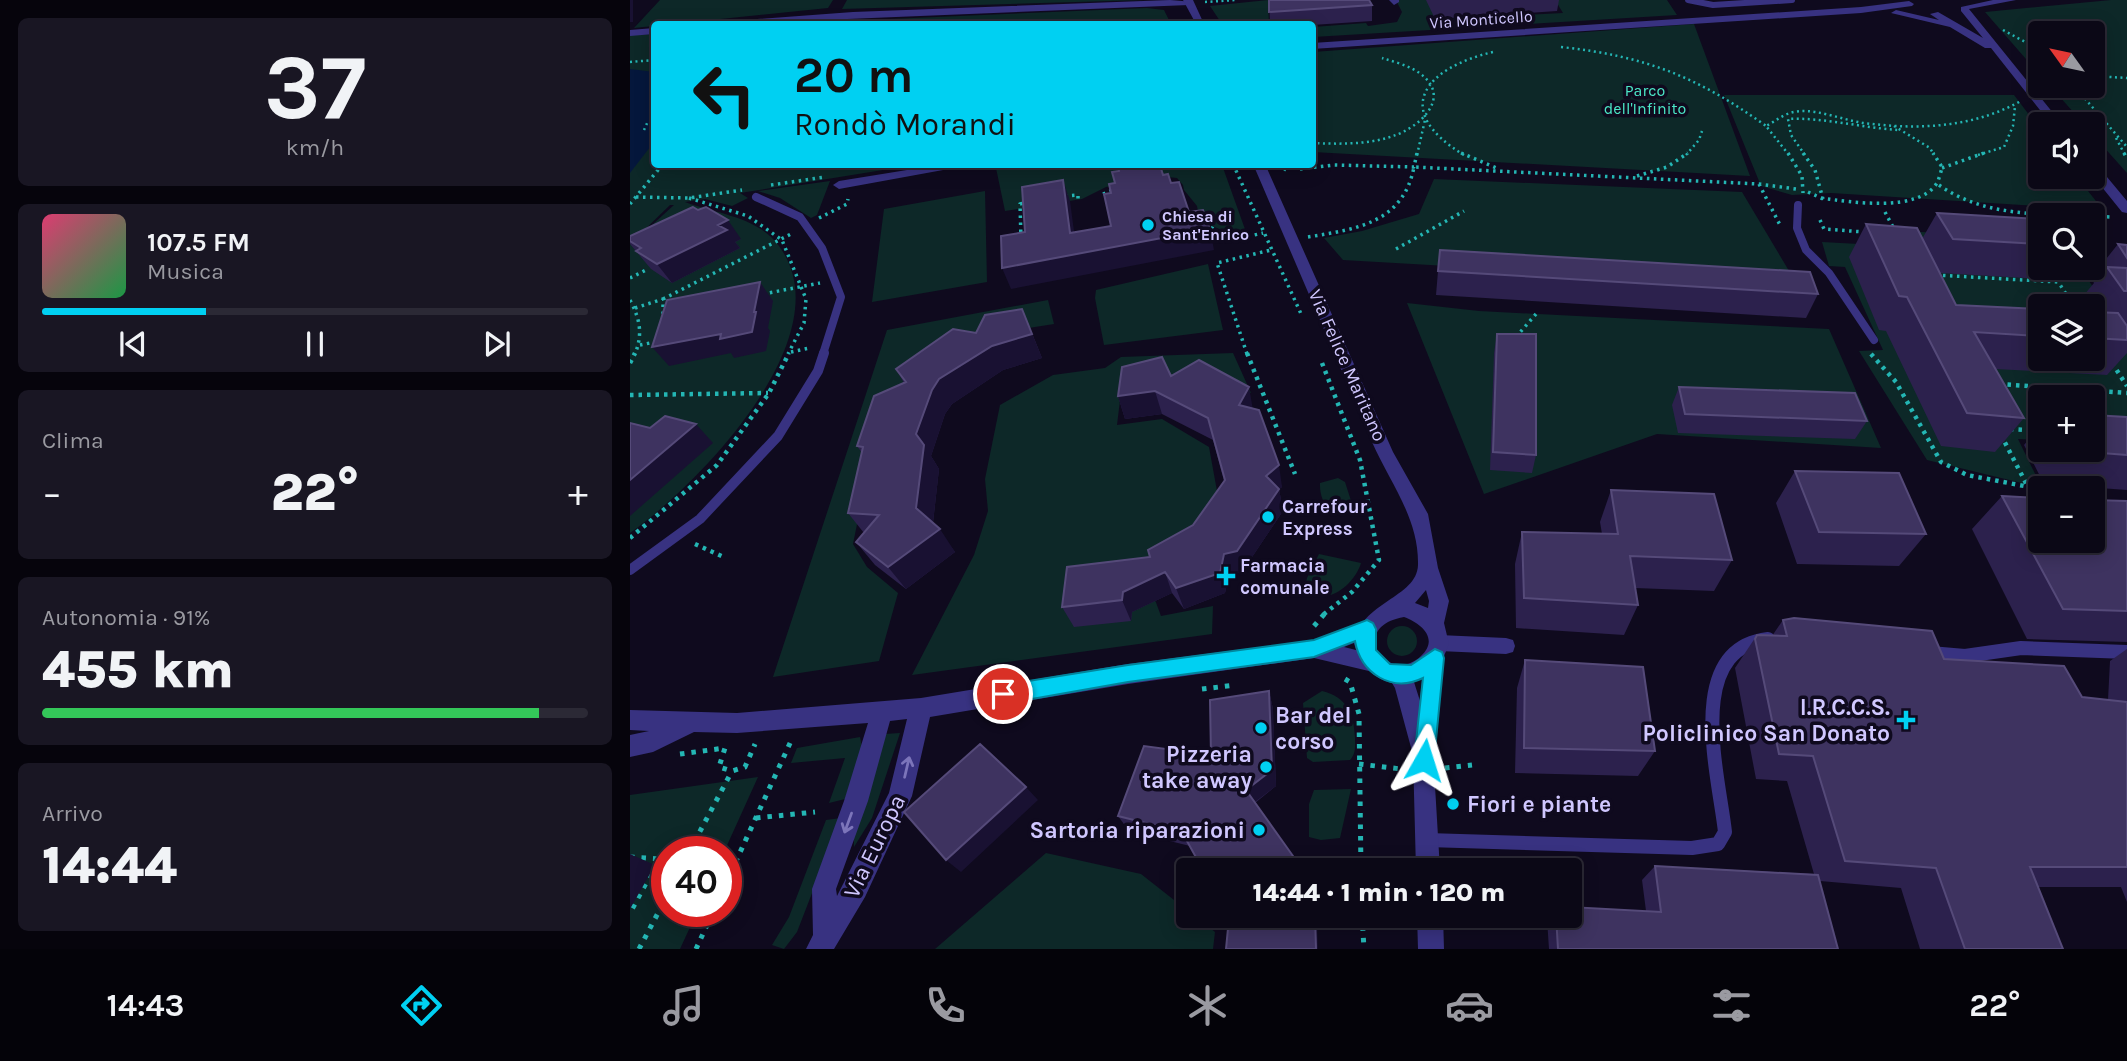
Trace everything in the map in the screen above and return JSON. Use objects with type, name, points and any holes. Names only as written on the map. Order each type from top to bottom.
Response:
[{"type":"street","points":[[1958,0],[2047,112]]},
{"type":"street","points":[[1966,9],[2011,0]]},
{"type":"street","points":[[771,21],[1183,1]]},
{"type":"street","points":[[1183,1],[1187,21]]},
{"type":"street","points":[[1183,1],[1198,21]]},
{"type":"street","points":[[1908,2],[1969,33],[2000,55]]},
{"type":"street","name":"Via Monticello","points":[[1316,46],[1861,10],[1908,2]]},
{"type":"street","name":"Via Monticello","points":[[1861,10],[1952,15],[1966,9]]},
{"type":"street","points":[[1896,13],[1937,22],[1969,33]]},
{"type":"street","points":[[630,33],[651,31]]},
{"type":"street","points":[[845,185],[946,168]]},
{"type":"street","name":"Via Felice Maritano","points":[[1261,168],[1385,452],[1419,514],[1428,568],[1439,601],[1424,760]]},
{"type":"street","points":[[2105,182],[2127,209]]},
{"type":"street","points":[[1373,663],[1364,640],[1367,629],[1373,620],[1414,593],[1428,568]]},
{"type":"street","points":[[1392,609],[1415,610],[1436,642]]},
{"type":"street","points":[[630,720],[737,723],[921,708],[1128,674],[1367,629]]},
{"type":"street","points":[[1312,639],[1399,675],[1413,674],[1426,667],[1436,642]]},
{"type":"street","points":[[1436,642],[1506,646]]},
{"type":"street","points":[[1399,675],[1405,685],[1424,760],[1428,858]]},
{"type":"street","name":"Via Europa","points":[[822,944],[856,888],[900,796],[921,708]]},
{"type":"street","name":"Via Europa","points":[[822,944],[824,889],[856,801],[883,711]]},
{"type":"street","points":[[630,746],[653,741],[690,723]]},
{"type":"street","points":[[1431,928],[1432,949]]},
{"type":"lane","points":[[1688,0],[1713,5],[1765,4],[1792,0]]},
{"type":"lane","points":[[630,570],[700,519],[778,436],[818,371],[841,297],[822,248],[800,217],[756,197]]},
{"type":"lane","points":[[1798,205],[1797,228],[1806,250],[1829,273],[1874,340]]},
{"type":"lane","points":[[1427,840],[1679,847],[1718,844],[1725,832],[1713,728],[1714,689],[1725,661],[1746,643],[1771,638],[1785,640]]},
{"type":"lane","points":[[1910,651],[1965,656],[2021,649],[2127,652]]},
{"type":"path","points":[[1203,2],[1236,0]]},
{"type":"path","points":[[2002,29],[2028,43]]},
{"type":"path","points":[[1554,46],[1642,60],[1689,80],[1748,113],[1766,126],[1784,147],[1805,184],[1798,205]]},
{"type":"path","points":[[1503,50],[1479,54],[1450,66],[1430,84],[1422,103],[1428,126],[1452,148],[1490,167],[1509,172]]},
{"type":"path","points":[[630,62],[651,60]]},
{"type":"path","points":[[1312,236],[1372,223],[1396,208],[1408,193],[1426,117],[1434,104],[1434,89],[1423,76]]},
{"type":"path","points":[[2105,77],[2127,78]]},
{"type":"path","points":[[2084,98],[2127,147]]},
{"type":"path","points":[[1766,126],[1798,111],[1893,125],[1973,122],[2003,113],[2022,100]]},
{"type":"path","points":[[1941,170],[1950,163],[2004,147],[2013,126],[2015,105]]},
{"type":"path","points":[[1770,116],[1774,122]]},
{"type":"path","points":[[1316,144],[1343,145],[1377,141],[1405,132],[1426,117]]},
{"type":"path","points":[[1893,125],[1903,131],[1930,148],[1941,170],[1938,184],[1925,194],[1898,202],[1823,199],[1815,170],[1791,135],[1788,119],[1804,118],[1855,127],[1903,131]]},
{"type":"path","points":[[644,130],[648,121],[651,120]]},
{"type":"path","points":[[1626,177],[1642,176],[1679,160],[1700,140],[1702,131]]},
{"type":"path","points":[[2114,134],[2127,159]]},
{"type":"path","points":[[1316,167],[1415,167],[1759,184]]},
{"type":"path","points":[[630,204],[661,168]]},
{"type":"path","points":[[1235,168],[1303,317]]},
{"type":"path","points":[[1284,168],[1288,171]]},
{"type":"path","points":[[1300,169],[1308,168]]},
{"type":"path","points":[[1103,194],[1115,189],[1118,183]]},
{"type":"path","points":[[1938,184],[1953,195],[2008,211],[2028,212]]},
{"type":"path","points":[[635,308],[663,299],[782,240],[847,204],[845,185]]},
{"type":"path","points":[[1055,198],[1078,195],[1078,200]]},
{"type":"path","points":[[630,538],[717,465],[769,393],[804,323],[807,299],[782,240],[748,216],[689,198]]},
{"type":"path","points":[[1021,250],[1020,204],[1031,202]]},
{"type":"path","points":[[1396,249],[1464,211]]},
{"type":"path","points":[[2008,211],[2013,216]]},
{"type":"path","points":[[1884,233],[1897,234],[1885,212]]},
{"type":"path","points":[[2105,217],[2110,217],[2112,212]]},
{"type":"path","points":[[1820,220],[1824,229],[1872,233]]},
{"type":"path","points":[[1202,228],[1212,228],[1228,240],[1264,233]]},
{"type":"path","points":[[1271,250],[1217,263],[1244,346],[1295,474]]},
{"type":"path","points":[[630,278],[648,269]]},
{"type":"path","points":[[1931,274],[2059,282],[2066,294]]},
{"type":"path","points":[[751,296],[835,281]]},
{"type":"path","points":[[663,299],[663,313],[676,311]]},
{"type":"path","points":[[630,300],[640,318],[638,351],[630,363]]},
{"type":"path","points":[[1515,347],[1516,337],[1536,314]]},
{"type":"path","points":[[639,345],[671,338]]},
{"type":"path","points":[[1865,345],[1875,361],[1896,382],[1941,462],[1967,474],[2028,487]]},
{"type":"path","points":[[630,353],[638,351]]},
{"type":"path","points":[[2107,355],[2127,386]]},
{"type":"path","points":[[1312,639],[1327,610],[1352,592],[1379,560],[1360,460],[1320,357]]},
{"type":"path","points":[[1988,384],[2127,393]]},
{"type":"path","points":[[630,395],[769,393]]},
{"type":"path","points":[[2028,430],[1998,428],[2028,487]]},
{"type":"path","points":[[678,536],[726,558]]},
{"type":"path","points":[[1340,677],[1350,682],[1359,714],[1361,858]]},
{"type":"path","points":[[742,848],[802,718]]},
{"type":"path","points":[[697,836],[732,771]]},
{"type":"path","points":[[756,818],[815,812]]},
{"type":"path","points":[[630,857],[659,859],[630,913]]},
{"type":"path","points":[[639,949],[651,926]]},
{"type":"path","points":[[696,949],[706,927]]},
{"type":"path","points":[[1363,928],[1364,949]]},
{"type":"green space","points":[[660,0],[833,0],[828,8],[702,21],[651,21],[651,26],[634,28]]},
{"type":"green space","points":[[847,0],[1145,0],[842,9]]},
{"type":"green space","points":[[1268,0],[1269,21],[1220,21],[1210,6]]},
{"type":"green space","points":[[1396,0],[1439,0],[1447,19],[1563,13],[1555,0],[1667,0],[1677,15],[1316,37],[1316,27],[1366,23],[1368,26],[1397,22],[1402,12]]},
{"type":"green space","points":[[2127,0],[2127,173],[2105,148],[2105,112],[2073,112],[2061,98],[2105,98],[2105,21],[2028,21],[2028,61],[1985,12]]},
{"type":"green space","points":[[1147,8],[1164,10],[1170,21],[843,21]]},
{"type":"green space","name":"Parco dell'Infinito","points":[[1694,24],[1750,176],[1316,152],[1316,52]]},
{"type":"green space","points":[[651,34],[651,168],[895,168],[740,193],[748,198],[732,206],[705,199],[685,202],[748,222],[770,236],[779,246],[794,282],[793,322],[779,363],[755,405],[724,445],[691,480],[659,511],[630,533],[630,245],[674,205],[670,205],[630,244],[630,35]]},
{"type":"green space","points":[[1724,95],[2014,95],[2028,113],[2028,189],[2086,189],[2097,203],[2028,203],[2028,205],[1831,193],[1792,195],[1761,186]]},
{"type":"green space","points":[[996,168],[1223,168],[1246,232],[1234,235],[1200,221],[1197,206],[1183,185],[1177,178],[1168,177],[1106,187],[1082,199],[1005,211]]},
{"type":"green space","points":[[1434,179],[1742,192],[1798,286],[1343,260],[1324,238],[1362,231],[1419,214]]},
{"type":"green space","points":[[830,181],[817,215],[811,218],[780,198],[758,191]]},
{"type":"green space","points":[[985,191],[987,282],[872,302],[884,209]]},
{"type":"green space","points":[[1902,231],[2028,237],[2028,280],[2088,280],[2098,294],[2028,294],[2028,371],[2105,371],[2105,304],[2127,336],[2127,447],[2105,445],[2105,385],[2028,385],[2028,439],[2018,439],[2036,476],[2028,476],[2028,485],[1927,460],[1859,351],[1883,350],[1845,267],[1829,266],[1822,242],[1896,246]]},
{"type":"green space","points":[[1208,264],[1223,330],[1104,345],[1095,298],[1096,290]]},
{"type":"green space","points":[[1048,300],[1054,324],[1003,332],[879,416],[853,544],[867,567],[898,593],[879,661],[773,677],[887,330]]},
{"type":"green space","points":[[1407,303],[1479,311],[1829,329],[1881,448],[1657,434],[1484,494]]},
{"type":"green space","points":[[1233,353],[1251,393],[1200,379],[1187,385],[1171,375],[1122,384],[1117,425],[1162,419],[1209,447],[1219,502],[1144,570],[1161,616],[1213,606],[1212,634],[912,675],[974,555],[988,511],[985,479],[1000,405],[1053,375],[1105,368],[1121,357]]},
{"type":"green space","points":[[1338,478],[1345,482],[1354,510],[1340,514],[1329,509],[1320,490],[1320,483]]},
{"type":"green space","points":[[1319,554],[1361,563],[1346,586],[1338,592],[1321,596],[1305,588]]},
{"type":"green space","points":[[1402,626],[1413,630],[1417,641],[1413,652],[1402,656],[1391,652],[1387,641],[1391,630]]},
{"type":"green space","points":[[1322,691],[1338,698],[1351,714],[1355,745],[1350,760],[1313,762],[1307,758],[1303,703]]},
{"type":"green space","points":[[900,733],[872,818],[854,847],[854,826],[885,734]]},
{"type":"green space","points":[[860,737],[862,747],[845,799],[829,803],[845,758],[791,763],[797,748]]},
{"type":"green space","points":[[758,777],[731,836],[651,836],[651,927],[690,927],[680,949],[630,949],[630,795]]},
{"type":"green space","points":[[1351,789],[1340,838],[1321,840],[1309,837],[1309,804],[1314,790]]},
{"type":"green space","points":[[841,818],[797,932],[784,949],[772,945],[789,917],[826,820]]},
{"type":"green space","points":[[1046,853],[1141,874],[1176,902],[1176,928],[1210,928],[1215,932],[1213,949],[935,949]]},
{"type":"water","points":[[630,69],[651,72],[651,146],[630,173]]},
{"type":"building","points":[[1269,0],[1369,0],[1372,5],[1269,12]]},
{"type":"building","points":[[1118,168],[1161,168],[1163,175],[1168,174],[1171,183],[1179,182],[1189,212],[1203,210],[1210,229],[1002,268],[1001,236],[1025,232],[1022,187],[1063,180],[1070,233],[1111,226],[1104,194],[1111,193],[1109,184],[1115,183],[1112,172],[1119,171]]},
{"type":"building","points":[[693,207],[698,210],[706,207],[728,220],[718,225],[727,230],[657,264],[636,251],[641,248],[630,241],[630,236]]},
{"type":"building","points":[[1937,213],[2028,218],[2028,243],[1953,239]]},
{"type":"building","points":[[1866,224],[1917,228],[1956,305],[2028,308],[2028,335],[1974,332],[2024,418],[1967,413],[1907,297],[1899,296]]},
{"type":"building","points":[[2118,244],[2127,245],[2127,258]]},
{"type":"building","points":[[1440,250],[1810,272],[1818,294],[1438,271]]},
{"type":"building","points":[[2107,267],[2127,268],[2127,291],[2124,291]]},
{"type":"building","points":[[760,282],[752,332],[720,339],[721,334],[652,347],[667,300]]},
{"type":"building","points":[[1022,309],[1032,334],[992,346],[939,379],[932,390],[916,434],[924,445],[916,508],[940,529],[888,567],[856,542],[879,515],[848,513],[863,447],[857,446],[874,396],[906,382],[896,369],[953,329],[976,333],[985,315]]},
{"type":"building","points":[[2105,312],[2118,313],[2127,326],[2127,340],[2105,339]]},
{"type":"building","points":[[1497,334],[1536,334],[1536,455],[1493,452]]},
{"type":"building","points":[[1162,357],[1171,376],[1199,360],[1249,387],[1239,405],[1259,410],[1279,465],[1266,476],[1279,489],[1237,551],[1224,554],[1220,573],[1176,588],[1165,572],[1123,592],[1122,600],[1062,607],[1067,567],[1150,557],[1148,550],[1193,525],[1225,480],[1208,418],[1155,391],[1118,396],[1122,367]]},
{"type":"building","points":[[1679,387],[1855,393],[1867,421],[1685,414]]},
{"type":"building","points":[[665,416],[696,424],[630,480],[630,423],[650,428]]},
{"type":"building","points":[[2105,416],[2127,417],[2127,455],[2105,453]]},
{"type":"building","points":[[1795,471],[1899,473],[1926,534],[1819,532]]},
{"type":"building","points":[[1611,490],[1714,494],[1732,560],[1630,556],[1638,605],[1524,598],[1522,532],[1618,534]]},
{"type":"building","points":[[2002,496],[2028,497],[2028,544]]},
{"type":"building","points":[[2105,500],[2127,501],[2127,611],[2063,609],[2033,553],[2105,553]]},
{"type":"building","points":[[1794,618],[1932,631],[1944,659],[2064,666],[2082,697],[2127,702],[2127,867],[2030,867],[2063,949],[1965,949],[1936,868],[1845,861],[1813,756],[1779,754],[1755,639],[1757,635],[1787,636],[1783,620]]},
{"type":"building","points":[[1525,660],[1643,667],[1655,751],[1524,748]]},
{"type":"building","points":[[1269,691],[1272,770],[1246,790],[1294,858],[1196,858],[1182,832],[1118,816],[1144,746],[1211,755],[1210,700]]},
{"type":"building","points":[[980,744],[1026,787],[946,860],[904,812]]},
{"type":"building","points":[[1655,866],[1818,875],[1838,949],[1558,949],[1557,928],[1582,928],[1582,908],[1661,912]]},
{"type":"building","points":[[1228,928],[1315,928],[1316,949],[1226,949]]},
{"type":"place","name":"Chiesa di Sant'Enrico","points":[[1148,225]]},
{"type":"place","name":"Carrefour Express","points":[[1268,517]]},
{"type":"place","name":"Farmacia comunale","points":[[1226,576]]},
{"type":"place","name":"I.R.C.C.S. Policlinico San Donato","points":[[1906,720]]},
{"type":"place","name":"Bar del corso","points":[[1261,728]]},
{"type":"place","name":"Pizzeria take away","points":[[1266,767]]},
{"type":"place","name":"Fiori e piante","points":[[1453,804]]},
{"type":"place","name":"Sartoria riparazioni","points":[[1259,830]]},
{"type":"route","points":[[1003,694],[1314,649],[1367,629],[1364,640],[1367,652],[1373,663],[1385,671],[1399,675],[1413,674],[1435,658],[1424,760]]}]
